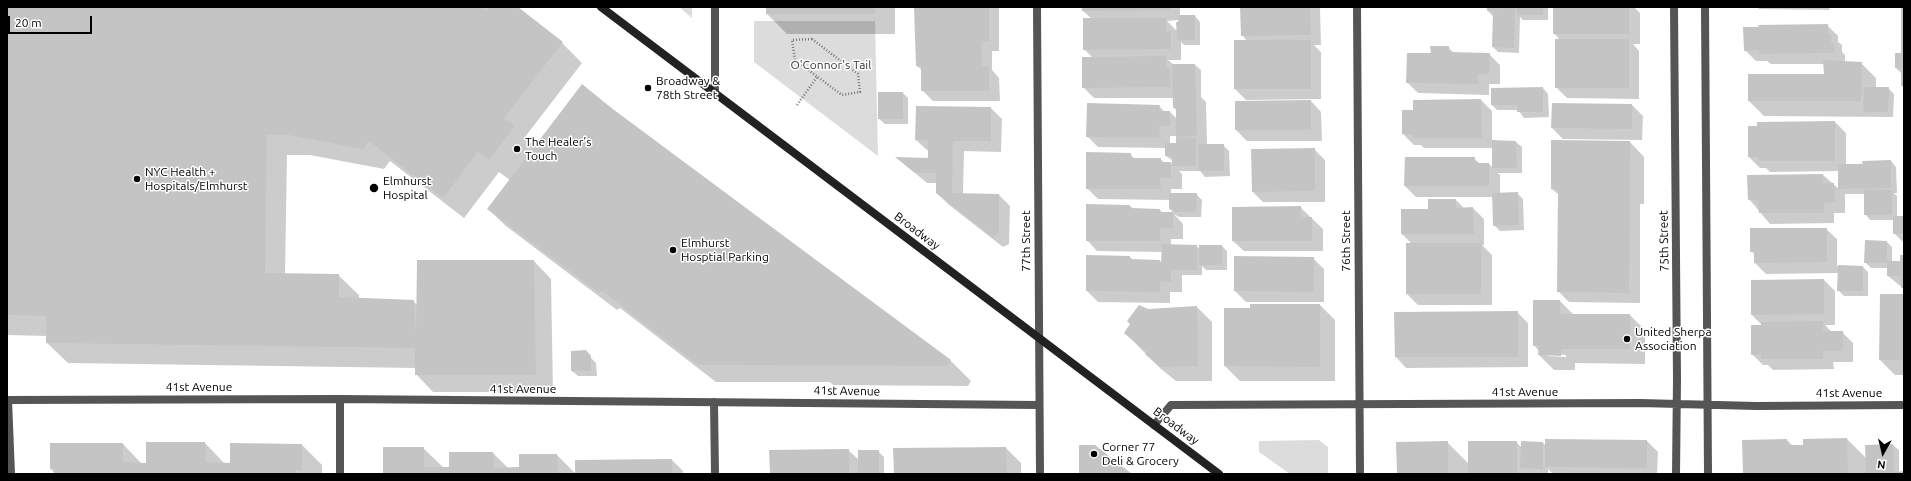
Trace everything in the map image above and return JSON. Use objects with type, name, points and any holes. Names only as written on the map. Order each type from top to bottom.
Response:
[{"type":"main road","name":"Broadway","points":[[601,7],[1219,474]]},
{"type":"street","points":[[715,7],[716,93]]},
{"type":"street","name":"77th Street","points":[[1037,7],[1040,474]]},
{"type":"street","name":"76th Street","points":[[1357,7],[1360,474]]},
{"type":"street","name":"75th Street","points":[[1674,7],[1677,404],[1676,474]]},
{"type":"street","points":[[1705,7],[1709,405],[1708,474]]},
{"type":"street","points":[[340,399],[340,474]]},
{"type":"street","name":"41st Avenue","points":[[7,400],[340,399],[1039,405]]},
{"type":"street","points":[[7,400],[11,474]]},
{"type":"street","points":[[714,402],[715,474]]},
{"type":"street","name":"41st Avenue","points":[[1154,425],[1171,405],[1904,405]]},
{"type":"path","points":[[812,39],[858,74],[860,92],[842,95],[817,77],[794,60],[792,40],[812,39]]},
{"type":"path","points":[[797,104],[817,77]]},
{"type":"green space","points":[[679,7],[692,7],[692,18]]},
{"type":"green space","name":"O'Connor's Tail","points":[[754,21],[875,21],[878,156],[754,62]]},
{"type":"green space","points":[[1319,440],[1328,447],[1328,474],[1290,474],[1259,452],[1259,441]]},
{"type":"building","name":"NYC Health + Hospitals/Elmhurst","points":[[7,7],[482,7],[486,10],[489,7],[518,7],[563,42],[504,118],[515,126],[503,142],[489,160],[478,152],[443,198],[369,141],[363,149],[288,135],[267,135],[265,273],[339,274],[339,297],[414,300],[416,336],[417,260],[534,260],[536,375],[415,375],[415,348],[46,343],[46,316],[7,315]]},
{"type":"building","points":[[766,7],[875,7],[875,14],[766,14]]},
{"type":"building","points":[[914,7],[989,7],[989,41],[981,41],[982,66],[989,66],[989,91],[921,91],[921,66],[916,66]]},
{"type":"building","points":[[1082,7],[1170,7],[1170,10],[1082,11]]},
{"type":"building","points":[[1240,7],[1310,7],[1311,35],[1241,36]]},
{"type":"building","points":[[1487,7],[1515,7],[1514,48],[1492,47],[1493,12],[1503,12],[1487,11]]},
{"type":"building","points":[[1517,7],[1543,7],[1543,15],[1517,15]]},
{"type":"building","points":[[1553,7],[1629,7],[1629,34],[1553,34]]},
{"type":"building","points":[[1901,7],[1904,7],[1904,86],[1901,86],[1901,68],[1895,68],[1895,53],[1901,53]]},
{"type":"building","points":[[1179,15],[1195,15],[1195,40],[1177,40],[1176,22],[1178,22]]},
{"type":"building","points":[[1083,18],[1166,18],[1166,31],[1171,31],[1171,49],[1083,50]]},
{"type":"building","points":[[1828,24],[1828,34],[1831,34],[1831,43],[1834,43],[1834,53],[1759,54],[1759,50],[1744,51],[1743,27],[1759,27],[1758,25]]},
{"type":"building","points":[[1555,39],[1629,39],[1629,88],[1555,88]]},
{"type":"building","points":[[1234,40],[1311,40],[1311,89],[1234,89]]},
{"type":"building","points":[[1430,46],[1449,46],[1449,52],[1490,53],[1489,74],[1478,74],[1478,84],[1406,83],[1407,53],[1431,53]]},
{"type":"building","points":[[1166,56],[1166,68],[1170,68],[1171,87],[1082,88],[1082,57]]},
{"type":"building","points":[[1823,60],[1862,62],[1861,101],[1748,101],[1748,74],[1824,74]]},
{"type":"building","points":[[1172,64],[1195,64],[1197,136],[1176,137],[1176,108],[1173,108]]},
{"type":"building","name":"Elmhurst Hosptial Parking","points":[[582,84],[615,111],[951,360],[947,366],[698,365],[602,291],[599,293],[487,209]]},
{"type":"building","points":[[1543,87],[1543,112],[1517,112],[1517,105],[1491,105],[1491,88]]},
{"type":"building","points":[[1864,87],[1889,87],[1888,112],[1863,112]]},
{"type":"building","points":[[878,92],[903,92],[903,119],[878,119]]},
{"type":"building","points":[[1481,99],[1482,138],[1413,138],[1413,135],[1402,134],[1402,110],[1413,110],[1413,100]]},
{"type":"building","points":[[1311,100],[1311,130],[1235,130],[1235,101]]},
{"type":"building","points":[[1087,103],[1160,105],[1159,111],[1170,111],[1170,126],[1159,126],[1160,138],[1086,137]]},
{"type":"building","points":[[1552,103],[1632,104],[1632,129],[1551,128]]},
{"type":"building","points":[[916,106],[991,107],[991,141],[953,141],[952,193],[999,194],[999,233],[992,237],[936,193],[936,173],[915,173],[895,157],[928,158],[928,140],[915,140]]},
{"type":"building","points":[[1835,121],[1835,161],[1758,161],[1758,157],[1748,157],[1748,126],[1757,126],[1757,122]]},
{"type":"building","points":[[1176,137],[1196,138],[1196,166],[1172,166],[1172,156],[1165,156],[1165,143],[1176,143]]},
{"type":"building","points":[[1492,140],[1516,141],[1517,168],[1492,168]]},
{"type":"building","points":[[1551,140],[1630,141],[1629,293],[1557,292],[1558,190],[1551,189]]},
{"type":"building","points":[[1198,144],[1224,144],[1224,171],[1199,171]]},
{"type":"building","points":[[1315,148],[1315,191],[1252,192],[1251,149]]},
{"type":"building","points":[[1086,152],[1131,153],[1131,158],[1161,158],[1161,162],[1171,162],[1171,178],[1160,178],[1161,189],[1086,189]]},
{"type":"building","points":[[1405,157],[1475,157],[1475,163],[1489,163],[1489,186],[1404,186]]},
{"type":"building","points":[[1891,160],[1891,188],[1838,189],[1838,164],[1863,164],[1862,161]]},
{"type":"building","points":[[1823,174],[1823,183],[1834,183],[1835,202],[1824,203],[1824,213],[1759,213],[1758,200],[1748,200],[1747,175]]},
{"type":"building","points":[[1864,189],[1892,190],[1892,215],[1864,215]]},
{"type":"building","points":[[1518,192],[1519,225],[1493,226],[1492,193]]},
{"type":"building","points":[[1169,193],[1197,193],[1196,212],[1173,212],[1172,209],[1169,209]]},
{"type":"building","points":[[1428,199],[1456,199],[1456,208],[1473,207],[1474,234],[1401,234],[1401,209],[1428,209]]},
{"type":"building","points":[[1086,204],[1130,205],[1130,208],[1160,209],[1160,212],[1173,212],[1173,228],[1160,228],[1160,241],[1086,241]]},
{"type":"building","points":[[1301,206],[1301,217],[1312,217],[1312,241],[1232,241],[1232,207]]},
{"type":"building","points":[[1893,216],[1904,216],[1904,233],[1893,234]]},
{"type":"building","points":[[1750,228],[1827,228],[1827,262],[1754,263],[1754,251],[1750,252]]},
{"type":"building","points":[[1865,240],[1887,241],[1887,261],[1900,261],[1900,255],[1904,255],[1904,288],[1901,288],[1901,276],[1887,276],[1887,263],[1864,263]]},
{"type":"building","points":[[1406,243],[1481,243],[1481,294],[1406,294]]},
{"type":"building","points":[[1162,244],[1197,245],[1197,270],[1171,270],[1171,282],[1160,281],[1160,292],[1086,291],[1086,255],[1130,256],[1130,259],[1160,260],[1161,263]]},
{"type":"building","points":[[1199,245],[1222,245],[1222,265],[1199,265]]},
{"type":"building","points":[[1234,256],[1314,257],[1314,292],[1234,291]]},
{"type":"building","points":[[1838,265],[1863,266],[1863,291],[1837,291]]},
{"type":"building","points":[[1824,279],[1824,314],[1751,315],[1751,280]]},
{"type":"building","points":[[1880,294],[1904,294],[1904,360],[1879,360]]},
{"type":"building","points":[[1533,300],[1560,300],[1560,314],[1630,314],[1630,349],[1561,349],[1561,356],[1538,355],[1539,345],[1533,346]]},
{"type":"building","points":[[1250,304],[1320,304],[1320,367],[1224,366],[1224,308],[1250,308]]},
{"type":"building","points":[[1139,305],[1148,309],[1197,306],[1198,366],[1160,367],[1145,354],[1147,352],[1124,333],[1130,324],[1127,321]]},
{"type":"building","points":[[1518,311],[1518,357],[1395,357],[1394,312]]},
{"type":"building","points":[[1823,321],[1823,331],[1843,331],[1843,351],[1823,351],[1823,359],[1761,359],[1761,354],[1751,355],[1751,325],[1761,325],[1761,322]]},
{"type":"building","points":[[586,350],[591,356],[591,371],[571,371],[571,351]]},
{"type":"building","points":[[1847,438],[1848,474],[1743,474],[1742,440],[1787,439],[1788,445],[1803,445],[1803,439]]},
{"type":"building","points":[[1545,439],[1647,440],[1647,468],[1545,467]]},
{"type":"building","points":[[1448,441],[1448,474],[1397,474],[1396,442]]},
{"type":"building","points":[[1468,441],[1517,441],[1517,474],[1468,474]]},
{"type":"building","points":[[1521,441],[1543,442],[1543,469],[1520,468]]},
{"type":"building","points":[[146,442],[205,442],[206,462],[230,463],[230,443],[302,444],[302,470],[296,470],[296,474],[54,474],[54,469],[50,469],[50,443],[123,443],[123,462],[146,463]]},
{"type":"building","points":[[1893,444],[1894,473],[1866,473],[1865,445]]},
{"type":"building","points":[[1079,445],[1095,445],[1132,474],[1079,474]]},
{"type":"building","points":[[383,447],[424,447],[424,467],[449,467],[449,452],[493,452],[494,468],[519,467],[519,454],[557,454],[558,474],[383,474]]},
{"type":"building","points":[[1006,447],[1007,474],[894,474],[893,448]]},
{"type":"building","points":[[849,449],[849,474],[770,474],[769,450]]},
{"type":"building","points":[[858,450],[879,450],[879,474],[858,474]]},
{"type":"building","points":[[672,459],[672,474],[575,474],[575,460]]},
{"type":"building","points":[[1904,471],[1904,474],[1896,474],[1896,472]]},
{"type":"place","name":"Broadway & 78th Street","points":[[648,88]]},
{"type":"place","name":"The Healer’s Touch","points":[[517,149]]},
{"type":"place","name":"NYC Health + Hospitals/Elmhurst","points":[[137,179]]},
{"type":"place","name":"Elmhurst Hospital","points":[[374,188]]},
{"type":"place","name":"Elmhurst Hosptial Parking","points":[[673,250]]},
{"type":"place","name":"United Sherpa Association","points":[[1627,339]]},
{"type":"place","name":"Corner 77 Deli & Grocery","points":[[1094,454]]}]
